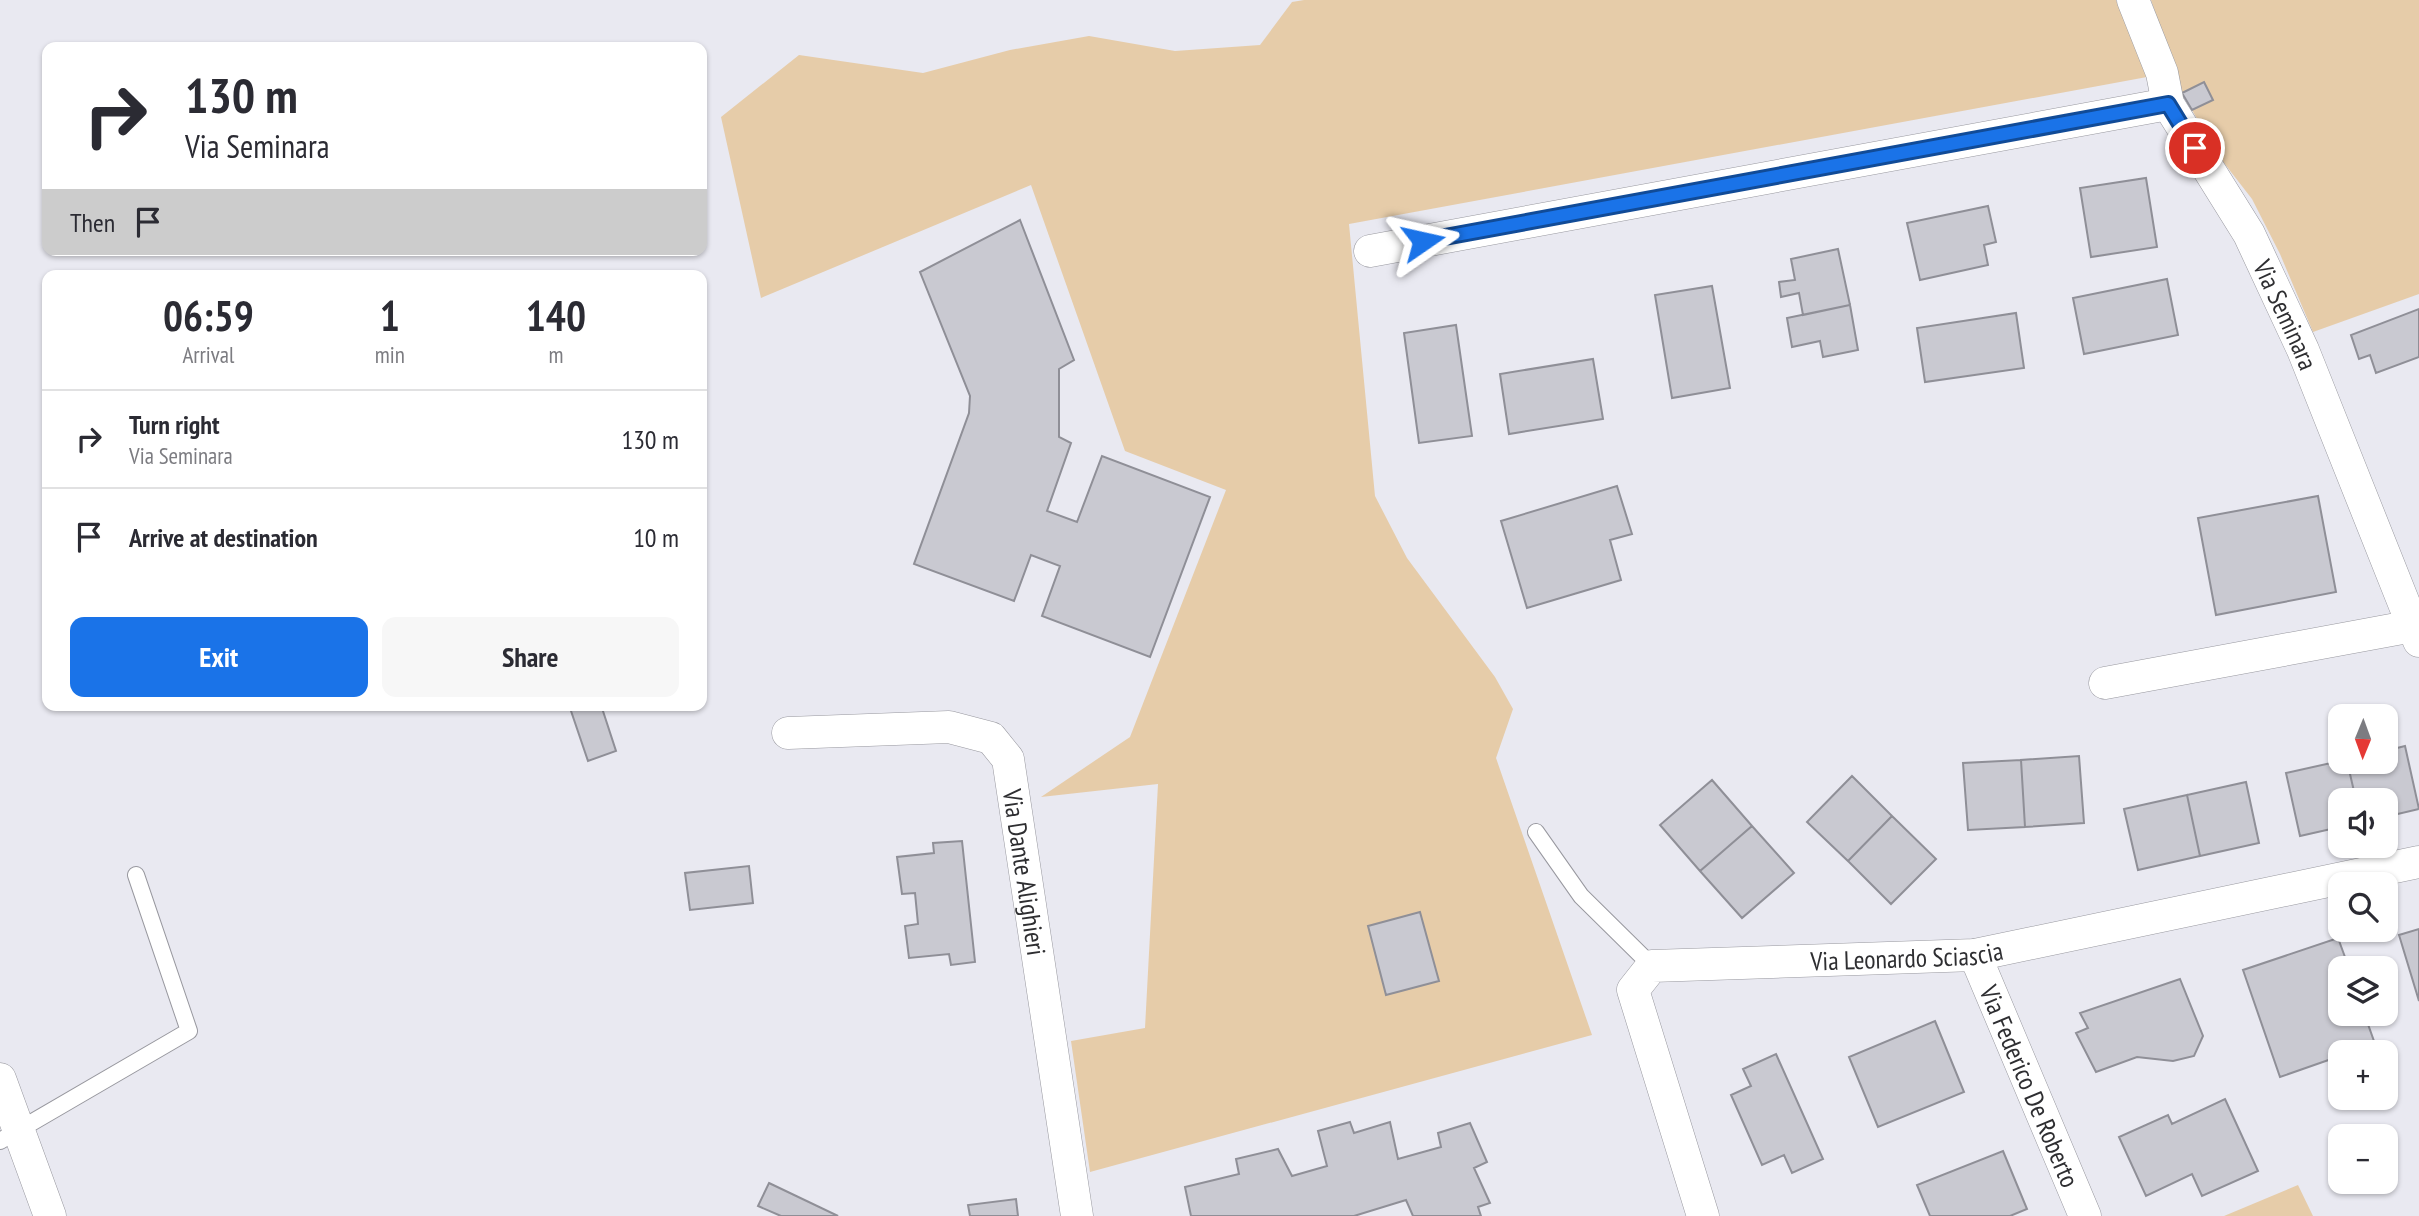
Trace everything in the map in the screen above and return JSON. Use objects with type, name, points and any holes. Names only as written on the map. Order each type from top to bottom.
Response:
[{"type":"street","name":"Via Seminara","points":[[2133,0],[2162,73],[2168,104],[2249,234],[2325,401],[2416,634]]},
{"type":"street","points":[[1370,251],[2168,104]]},
{"type":"street","points":[[2105,683],[2416,634]]},
{"type":"street","name":"Via Dante Alighieri","points":[[788,733],[949,727],[991,738],[1008,758],[1077,1216]]},
{"type":"street","name":"Via Leonardo Sciascia","points":[[1652,967],[1975,955],[2419,862]]},
{"type":"street","name":"Via Federico De Roberto","points":[[1975,955],[2085,1216]]},
{"type":"street","points":[[1652,967],[1633,990],[1703,1216]]},
{"type":"street","points":[[0,1079],[9,1136],[50,1216]]},
{"type":"lane","points":[[1536,832],[1581,896],[1652,967]]},
{"type":"lane","points":[[9,1136],[189,1031],[136,875]]},
{"type":"shaded area","points":[[2116,0],[2147,77],[1349,224],[1375,496],[1407,558],[1495,677],[1513,709],[1496,758],[1592,1035],[1090,1172],[1071,1041],[1145,1028],[1158,784],[1041,797],[1130,737],[1226,490],[1125,451],[1031,185],[761,298],[721,117],[799,55],[923,73],[1010,50],[1089,36],[1175,51],[1260,45],[1292,2]]},
{"type":"shaded area","points":[[2151,0],[2419,0],[2419,294],[2313,332],[2280,254],[2252,199],[2217,154],[2192,110],[2213,99],[2204,82],[2182,93]]},
{"type":"shaded area","points":[[2298,1185],[2313,1216],[2224,1216]]},
{"type":"building","points":[[2204,82],[2213,100],[2192,110],[2182,93]]},
{"type":"building","points":[[2146,178],[2157,247],[2091,257],[2080,188]]},
{"type":"building","points":[[1988,206],[1996,242],[1984,245],[1988,265],[1920,280],[1907,223]]},
{"type":"building","points":[[1020,220],[1074,360],[1059,369],[1059,437],[1071,443],[1047,511],[1077,522],[1102,456],[1210,497],[1150,657],[1042,616],[1060,566],[1031,555],[1014,601],[914,564],[969,413],[970,396],[920,272]]},
{"type":"building","points":[[1838,249],[1850,305],[1803,315],[1799,293],[1781,297],[1779,282],[1795,280],[1791,259]]},
{"type":"building","points":[[2167,279],[2178,335],[2084,354],[2073,298]]},
{"type":"building","points":[[1712,286],[1730,388],[1672,398],[1655,295]]},
{"type":"building","points":[[1850,305],[1858,350],[1823,357],[1820,341],[1792,347],[1787,318]]},
{"type":"building","points":[[2419,309],[2419,357],[2376,373],[2370,355],[2359,359],[2351,335]]},
{"type":"building","points":[[2016,313],[2024,368],[1925,382],[1917,328]]},
{"type":"building","points":[[1456,325],[1472,436],[1419,443],[1404,333]]},
{"type":"building","points":[[1593,359],[1603,419],[1509,434],[1500,374]]},
{"type":"building","points":[[1617,486],[1632,534],[1610,540],[1621,580],[1527,608],[1501,521]]},
{"type":"building","points":[[2318,496],[2336,592],[2216,615],[2198,518]]},
{"type":"building","points":[[571,711],[603,711],[616,751],[588,761]]},
{"type":"building","points":[[2405,746],[2419,809],[2398,814],[2398,788],[2353,788],[2350,774],[2398,774],[2398,748]]},
{"type":"building","points":[[2079,756],[2084,823],[2025,827],[2021,760]]},
{"type":"building","points":[[2021,760],[2025,827],[1968,830],[1963,763]]},
{"type":"building","points":[[2328,764],[2328,774],[2350,774],[2353,788],[2328,788],[2328,830],[2300,836],[2286,773]]},
{"type":"building","points":[[1852,776],[1892,816],[1848,861],[1807,822]]},
{"type":"building","points":[[1712,780],[1752,826],[1700,871],[1660,825]]},
{"type":"building","points":[[2246,782],[2259,843],[2200,856],[2187,795]]},
{"type":"building","points":[[2187,795],[2200,856],[2138,870],[2124,809]]},
{"type":"building","points":[[1892,816],[1936,859],[1891,904],[1848,861]]},
{"type":"building","points":[[1752,826],[1794,873],[1742,918],[1700,871]]},
{"type":"building","points":[[962,841],[975,962],[951,965],[949,954],[909,958],[905,926],[918,924],[915,893],[902,894],[897,857],[934,853],[933,843]]},
{"type":"building","points":[[749,866],[753,903],[690,910],[685,873]]},
{"type":"building","points":[[1420,912],[1439,981],[1386,995],[1368,926]]},
{"type":"building","points":[[2419,929],[2419,1001],[2399,935]]},
{"type":"building","points":[[2328,941],[2339,942],[2345,956],[2328,956],[2328,1026],[2369,1026],[2374,1040],[2328,1040],[2328,1060],[2280,1077],[2243,970]]},
{"type":"building","points":[[2180,979],[2203,1036],[2194,1056],[2173,1061],[2137,1057],[2096,1072],[2076,1033],[2088,1028],[2080,1013]]},
{"type":"building","points":[[1935,1021],[1964,1092],[1878,1127],[1849,1057]]},
{"type":"building","points":[[1776,1054],[1823,1159],[1792,1173],[1784,1155],[1762,1165],[1731,1095],[1751,1086],[1743,1069]]},
{"type":"building","points":[[2225,1099],[2258,1171],[2202,1196],[2192,1174],[2146,1196],[2119,1137],[2168,1115],[2172,1124]]},
{"type":"building","points":[[1350,1122],[1354,1133],[1390,1122],[1398,1159],[1441,1147],[1438,1133],[1470,1123],[1487,1162],[1474,1168],[1490,1203],[1478,1207],[1481,1216],[1413,1216],[1406,1200],[1354,1216],[1191,1216],[1185,1187],[1239,1174],[1236,1159],[1278,1149],[1292,1176],[1327,1166],[1318,1131]]},
{"type":"building","points":[[2003,1151],[2027,1209],[2010,1216],[1930,1216],[1917,1185]]},
{"type":"building","points":[[769,1183],[838,1216],[781,1216],[758,1206]]},
{"type":"building","points":[[1016,1199],[1018,1216],[970,1216],[968,1205]]},
{"type":"route","points":[[1423,241],[2168,104],[2195,148]]}]
